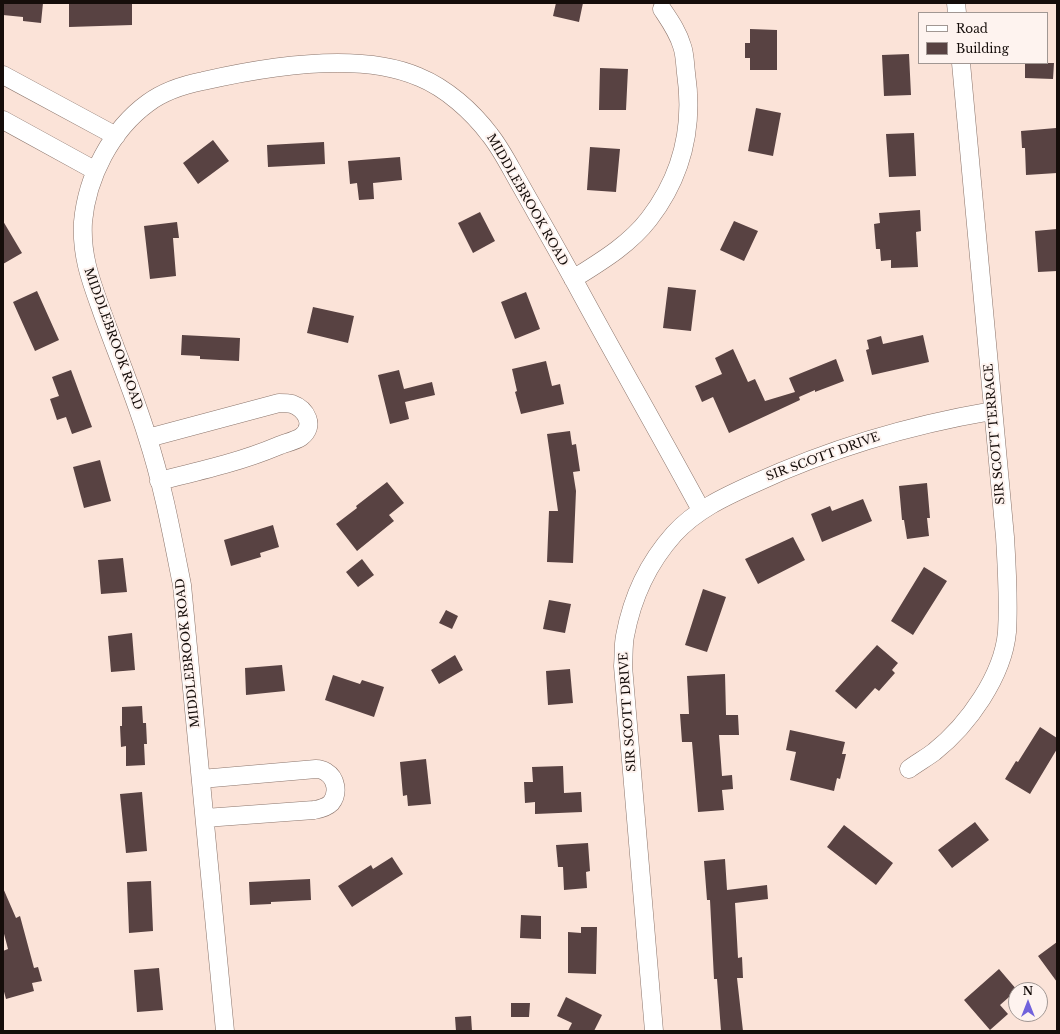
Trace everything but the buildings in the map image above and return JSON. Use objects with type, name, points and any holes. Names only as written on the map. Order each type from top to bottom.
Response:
[{"type":"street","points":[[573,279],[608,257],[629,240],[648,220],[665,196],[677,171],[685,145],[689,117],[688,86],[683,47],[674,27],[662,9]]},
{"type":"street","name":"MIDDLEBROOK ROAD","points":[[225,1031],[182,585],[160,480],[148,438],[87,269],[83,244],[84,220],[90,188],[96,171],[116,136],[132,117],[149,102],[168,91],[185,85],[236,74],[297,66],[342,63],[374,66],[396,70],[420,77],[445,92],[468,110],[488,132],[503,155],[701,510]]},
{"type":"street","name":"SIR SCOTT TERRACE","points":[[909,769],[934,752],[956,732],[974,709],[992,681],[1001,658],[1007,633],[1008,585],[961,64]]},
{"type":"street","points":[[3,75],[116,136]]},
{"type":"street","points":[[3,120],[96,171]]},
{"type":"street","points":[[148,438],[279,403],[291,404],[301,409],[308,417],[306,431],[300,437],[260,454],[213,468],[160,480]]},
{"type":"street","name":"SIR SCOTT DRIVE","points":[[654,1031],[623,666],[625,637],[632,609],[647,572],[661,549],[675,532],[701,510],[719,499],[774,474],[850,446],[906,429],[952,418],[992,411]]},
{"type":"street","points":[[201,778],[316,769],[326,772],[334,780],[336,789],[334,798],[330,804],[323,808],[314,810],[205,818]]}]
